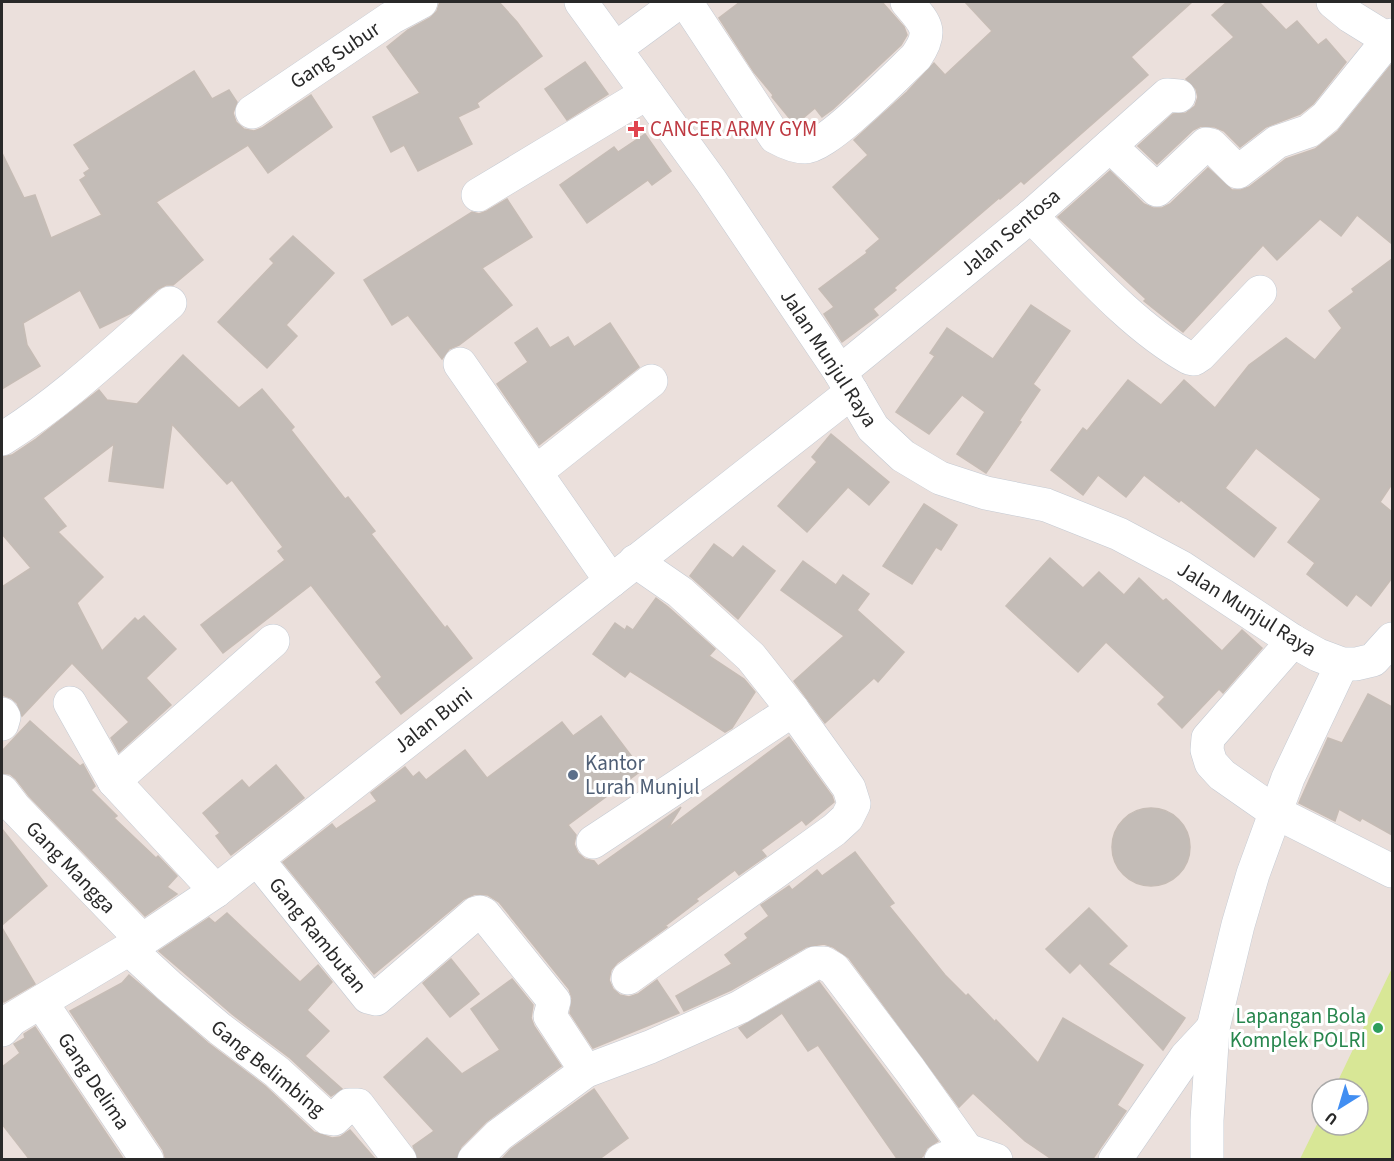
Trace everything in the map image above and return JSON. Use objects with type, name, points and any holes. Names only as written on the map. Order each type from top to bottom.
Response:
[{"type":"street","name":"Gang Subur","points":[[252,112],[386,10],[421,2]]},
{"type":"street","name":"Jalan Munjul Raya","points":[[581,2],[711,181],[846,382],[873,428],[903,456],[940,478],[986,493],[1046,505],[1119,534],[1181,567],[1318,655],[1375,658]]},
{"type":"street","points":[[615,49],[679,2]]},
{"type":"street","points":[[686,2],[775,137],[788,144],[807,147],[829,137],[916,57],[925,44],[928,32],[907,2]]},
{"type":"street","points":[[1110,146],[1157,190],[1206,144],[1211,145],[1238,172],[1277,142],[1309,131],[1326,117],[1391,38],[1350,16],[1333,2]]},
{"type":"street","points":[[478,195],[647,93]]},
{"type":"street","name":"Jalan Sentosa","points":[[846,382],[1167,95],[1179,96]]},
{"type":"street","points":[[1031,216],[1129,313],[1157,338],[1189,358],[1194,359],[1200,355],[1260,292]]},
{"type":"street","points":[[2,439],[24,425],[72,387],[170,303]]},
{"type":"street","points":[[460,364],[536,472],[623,571],[680,592],[751,657],[793,710],[849,788],[854,804],[847,818],[834,831],[628,978]]},
{"type":"street","points":[[536,472],[651,381]]},
{"type":"street","name":"Jalan Buni","points":[[2,1030],[12,1019],[136,945],[216,891],[623,571],[846,382]]},
{"type":"street","points":[[114,781],[273,641]]},
{"type":"street","points":[[1293,641],[1209,738],[1207,750],[1211,763],[1222,775],[1275,812],[1392,871]]},
{"type":"street","points":[[1207,1160],[1214,1028],[1238,925],[1253,874],[1288,778],[1375,658]]},
{"type":"street","points":[[70,703],[114,781],[216,891]]},
{"type":"street","points":[[593,842],[793,710]]},
{"type":"street","points":[[2,714],[4,717],[2,724]]},
{"type":"street","name":"Gang Mangga","points":[[2,791],[136,945]]},
{"type":"street","name":"Gang Rambutan","points":[[256,859],[372,999],[376,999],[476,913],[484,914],[554,1001],[550,1016],[586,1071]]},
{"type":"street","name":"Gang Belimbing","points":[[136,945],[169,986],[220,1029],[278,1072],[327,1118],[334,1119],[349,1105],[354,1103],[358,1105],[400,1160]]},
{"type":"street","points":[[474,1160],[499,1135],[586,1071],[650,1047],[740,1007],[815,963],[824,963],[834,969],[910,1070],[968,1156]]},
{"type":"street","name":"Gang Delima","points":[[41,1002],[147,1160]]},
{"type":"street","points":[[1115,1160],[1186,1058],[1214,1028]]},
{"type":"green space","name":"Lapangan Bola Komplek POLRI","points":[[1392,968],[1392,1159],[1300,1159],[1311,1137],[1370,1137],[1370,1077],[1340,1077]]},
{"type":"building","points":[[440,2],[499,2],[542,56],[477,103],[479,107],[458,117],[472,144],[418,171],[404,145],[391,152],[373,117],[420,93],[387,47],[408,30],[430,18],[437,11]]},
{"type":"building","points":[[740,2],[882,2],[904,27],[907,35],[901,45],[833,109],[822,117],[815,108],[795,125],[754,72],[719,18]]},
{"type":"building","points":[[965,2],[1192,2],[1131,57],[1148,75],[1024,184],[1021,181],[999,198],[894,288],[896,290],[873,309],[878,315],[842,342],[824,314],[834,307],[819,289],[867,253],[866,251],[880,239],[833,187],[868,155],[854,140],[907,92],[934,63],[945,75],[992,31]]},
{"type":"building","points":[[1227,2],[1259,2],[1286,30],[1297,21],[1318,45],[1326,39],[1346,62],[1313,104],[1300,114],[1266,127],[1240,147],[1224,131],[1215,127],[1201,126],[1193,130],[1157,164],[1138,146],[1173,114],[1186,113],[1195,106],[1198,97],[1196,89],[1186,79],[1234,37],[1212,15]]},
{"type":"building","points":[[585,62],[608,94],[567,120],[545,89]]},
{"type":"building","points":[[1392,64],[1392,244],[1357,215],[1341,236],[1320,219],[1277,260],[1263,245],[1183,332],[1144,301],[1146,299],[1058,217],[1110,171],[1144,204],[1153,208],[1162,208],[1170,204],[1208,168],[1232,190],[1249,187],[1286,159],[1315,149],[1338,131]]},
{"type":"building","points":[[194,71],[212,99],[229,90],[237,102],[233,113],[236,122],[244,129],[254,131],[262,128],[311,95],[332,127],[268,173],[248,145],[156,202],[203,260],[173,285],[166,285],[158,289],[131,313],[100,328],[80,290],[23,323],[27,345],[40,366],[2,389],[2,153],[24,198],[35,195],[51,238],[102,215],[80,180],[90,169],[74,145]]},
{"type":"building","points":[[645,134],[671,171],[652,185],[648,180],[587,223],[560,185],[614,147],[618,152]]},
{"type":"building","points":[[507,199],[532,237],[482,268],[512,305],[459,345],[449,349],[442,359],[408,315],[392,325],[364,280],[472,212],[479,214]]},
{"type":"building","points":[[293,236],[334,273],[286,325],[297,336],[267,368],[218,322],[274,263],[270,259]]},
{"type":"building","points":[[1392,259],[1392,484],[1380,502],[1392,512],[1392,578],[1371,606],[1356,594],[1347,606],[1307,574],[1315,563],[1288,542],[1321,499],[1256,448],[1225,488],[1276,528],[1254,557],[1181,500],[1179,502],[1144,475],[1126,497],[1098,475],[1083,495],[1051,470],[1083,428],[1087,431],[1128,380],[1161,405],[1184,380],[1215,408],[1249,365],[1286,338],[1315,360],[1342,328],[1329,311],[1354,292],[1352,289]]},
{"type":"building","points":[[1031,305],[1070,331],[1033,384],[1040,390],[986,473],[957,454],[985,412],[962,395],[929,434],[896,412],[935,356],[930,353],[947,328],[993,359]]},
{"type":"building","points":[[610,323],[639,367],[539,445],[497,384],[528,362],[515,343],[537,328],[550,348],[568,337],[574,347]]},
{"type":"building","points":[[183,355],[239,408],[262,389],[294,427],[291,430],[345,499],[348,497],[375,531],[371,534],[445,628],[447,626],[472,658],[401,714],[376,682],[382,677],[311,585],[223,653],[201,625],[285,560],[278,551],[283,547],[232,480],[227,484],[172,424],[163,488],[109,481],[114,444],[43,498],[66,526],[58,532],[103,577],[77,603],[102,651],[135,618],[138,621],[144,616],[176,649],[146,678],[171,705],[119,752],[111,738],[129,722],[72,663],[22,716],[17,703],[2,695],[2,587],[31,568],[2,534],[2,457],[12,455],[36,439],[99,390],[107,400],[137,404]]},
{"type":"building","points":[[831,434],[889,482],[869,505],[848,487],[807,532],[778,506],[817,462],[812,457]]},
{"type":"building","points":[[924,504],[957,525],[941,550],[936,547],[912,584],[883,566]]},
{"type":"building","points":[[714,544],[733,558],[743,546],[775,571],[738,619],[690,576]]},
{"type":"building","points":[[1050,558],[1083,588],[1099,572],[1124,595],[1139,578],[1163,601],[1166,599],[1222,651],[1242,630],[1262,648],[1223,693],[1219,689],[1182,728],[1158,704],[1165,697],[1106,642],[1078,672],[1006,606]]},
{"type":"building","points":[[803,561],[836,585],[843,575],[869,594],[857,610],[904,652],[878,682],[874,678],[825,723],[794,681],[844,636],[781,590]]},
{"type":"building","points":[[656,598],[715,649],[709,656],[744,679],[755,692],[732,728],[725,732],[630,671],[625,677],[593,654],[615,623],[625,630],[627,626],[633,630]]},
{"type":"building","points":[[1368,694],[1392,707],[1392,835],[1362,818],[1360,821],[1339,809],[1335,821],[1299,803],[1328,738],[1342,743]]},
{"type":"building","points":[[601,716],[642,770],[568,825],[576,835],[574,844],[578,853],[585,859],[594,861],[598,866],[681,807],[668,828],[789,737],[834,802],[806,825],[802,820],[761,850],[766,856],[739,875],[735,870],[696,899],[698,901],[665,926],[667,927],[617,963],[611,970],[609,980],[613,989],[620,995],[629,997],[638,994],[657,980],[679,1013],[593,1048],[570,1013],[572,998],[569,989],[499,902],[488,895],[475,894],[464,899],[374,974],[283,862],[332,824],[336,829],[377,801],[371,793],[405,767],[413,777],[419,772],[426,780],[465,750],[487,778],[562,722],[573,736]]},
{"type":"building","points":[[30,721],[80,766],[83,764],[95,786],[91,790],[117,816],[114,818],[156,858],[158,856],[177,876],[167,887],[177,894],[145,916],[29,796],[16,779],[10,774],[2,773],[2,751]]},
{"type":"building","points":[[276,765],[304,798],[231,855],[216,836],[220,833],[203,813],[242,780],[249,788]]},
{"type":"building","points":[[1151,808],[1166,811],[1178,820],[1187,832],[1190,847],[1187,862],[1178,874],[1166,883],[1151,886],[1136,883],[1124,874],[1115,862],[1112,847],[1115,832],[1124,820],[1136,811]]},
{"type":"building","points":[[2,829],[47,886],[2,925]]},
{"type":"building","points":[[855,852],[894,903],[889,906],[945,975],[966,996],[968,994],[995,1022],[996,1020],[1038,1063],[1063,1018],[1143,1065],[1117,1105],[1126,1111],[1092,1160],[1053,1160],[1025,1141],[973,1093],[959,1107],[849,958],[833,947],[824,944],[806,947],[731,990],[684,1011],[676,996],[732,964],[725,955],[748,938],[745,934],[769,916],[761,905],[789,886],[792,890],[817,870],[822,876]]},
{"type":"building","points":[[1089,908],[1127,946],[1108,964],[1185,1018],[1163,1050],[1080,963],[1070,973],[1046,949]]},
{"type":"building","points":[[227,913],[300,982],[318,965],[332,982],[307,1010],[329,1031],[305,1056],[342,1089],[331,1096],[290,1058],[232,1014],[159,951],[209,918],[215,923]]},
{"type":"building","points":[[2,928],[35,984],[4,1002],[2,998]]},
{"type":"building","points":[[451,959],[479,994],[450,1017],[423,983]]},
{"type":"building","points":[[129,975],[208,1043],[265,1086],[314,1132],[332,1138],[340,1137],[350,1130],[376,1160],[166,1160],[163,1150],[70,1011],[122,983]]},
{"type":"building","points":[[512,979],[533,1005],[531,1018],[534,1026],[561,1066],[486,1122],[461,1147],[456,1160],[418,1160],[413,1146],[434,1131],[384,1077],[427,1038],[462,1074],[500,1050],[471,1009]]},
{"type":"building","points":[[819,982],[938,1141],[927,1148],[918,1160],[898,1160],[818,1045],[808,1051],[782,1013],[747,1038],[739,1028]]},
{"type":"building","points":[[35,1027],[124,1160],[30,1160],[2,1124],[2,1067],[20,1053],[14,1044],[25,1038],[24,1034]]},
{"type":"building","points":[[594,1089],[628,1138],[598,1160],[501,1160],[511,1149]]},
{"type":"place","name":"CANCER ARMY GYM","points":[[636,129]]},
{"type":"place","name":"Kantor Lurah Munjul","points":[[573,775]]},
{"type":"place","name":"Lapangan Bola Komplek POLRI","points":[[1378,1028]]}]
